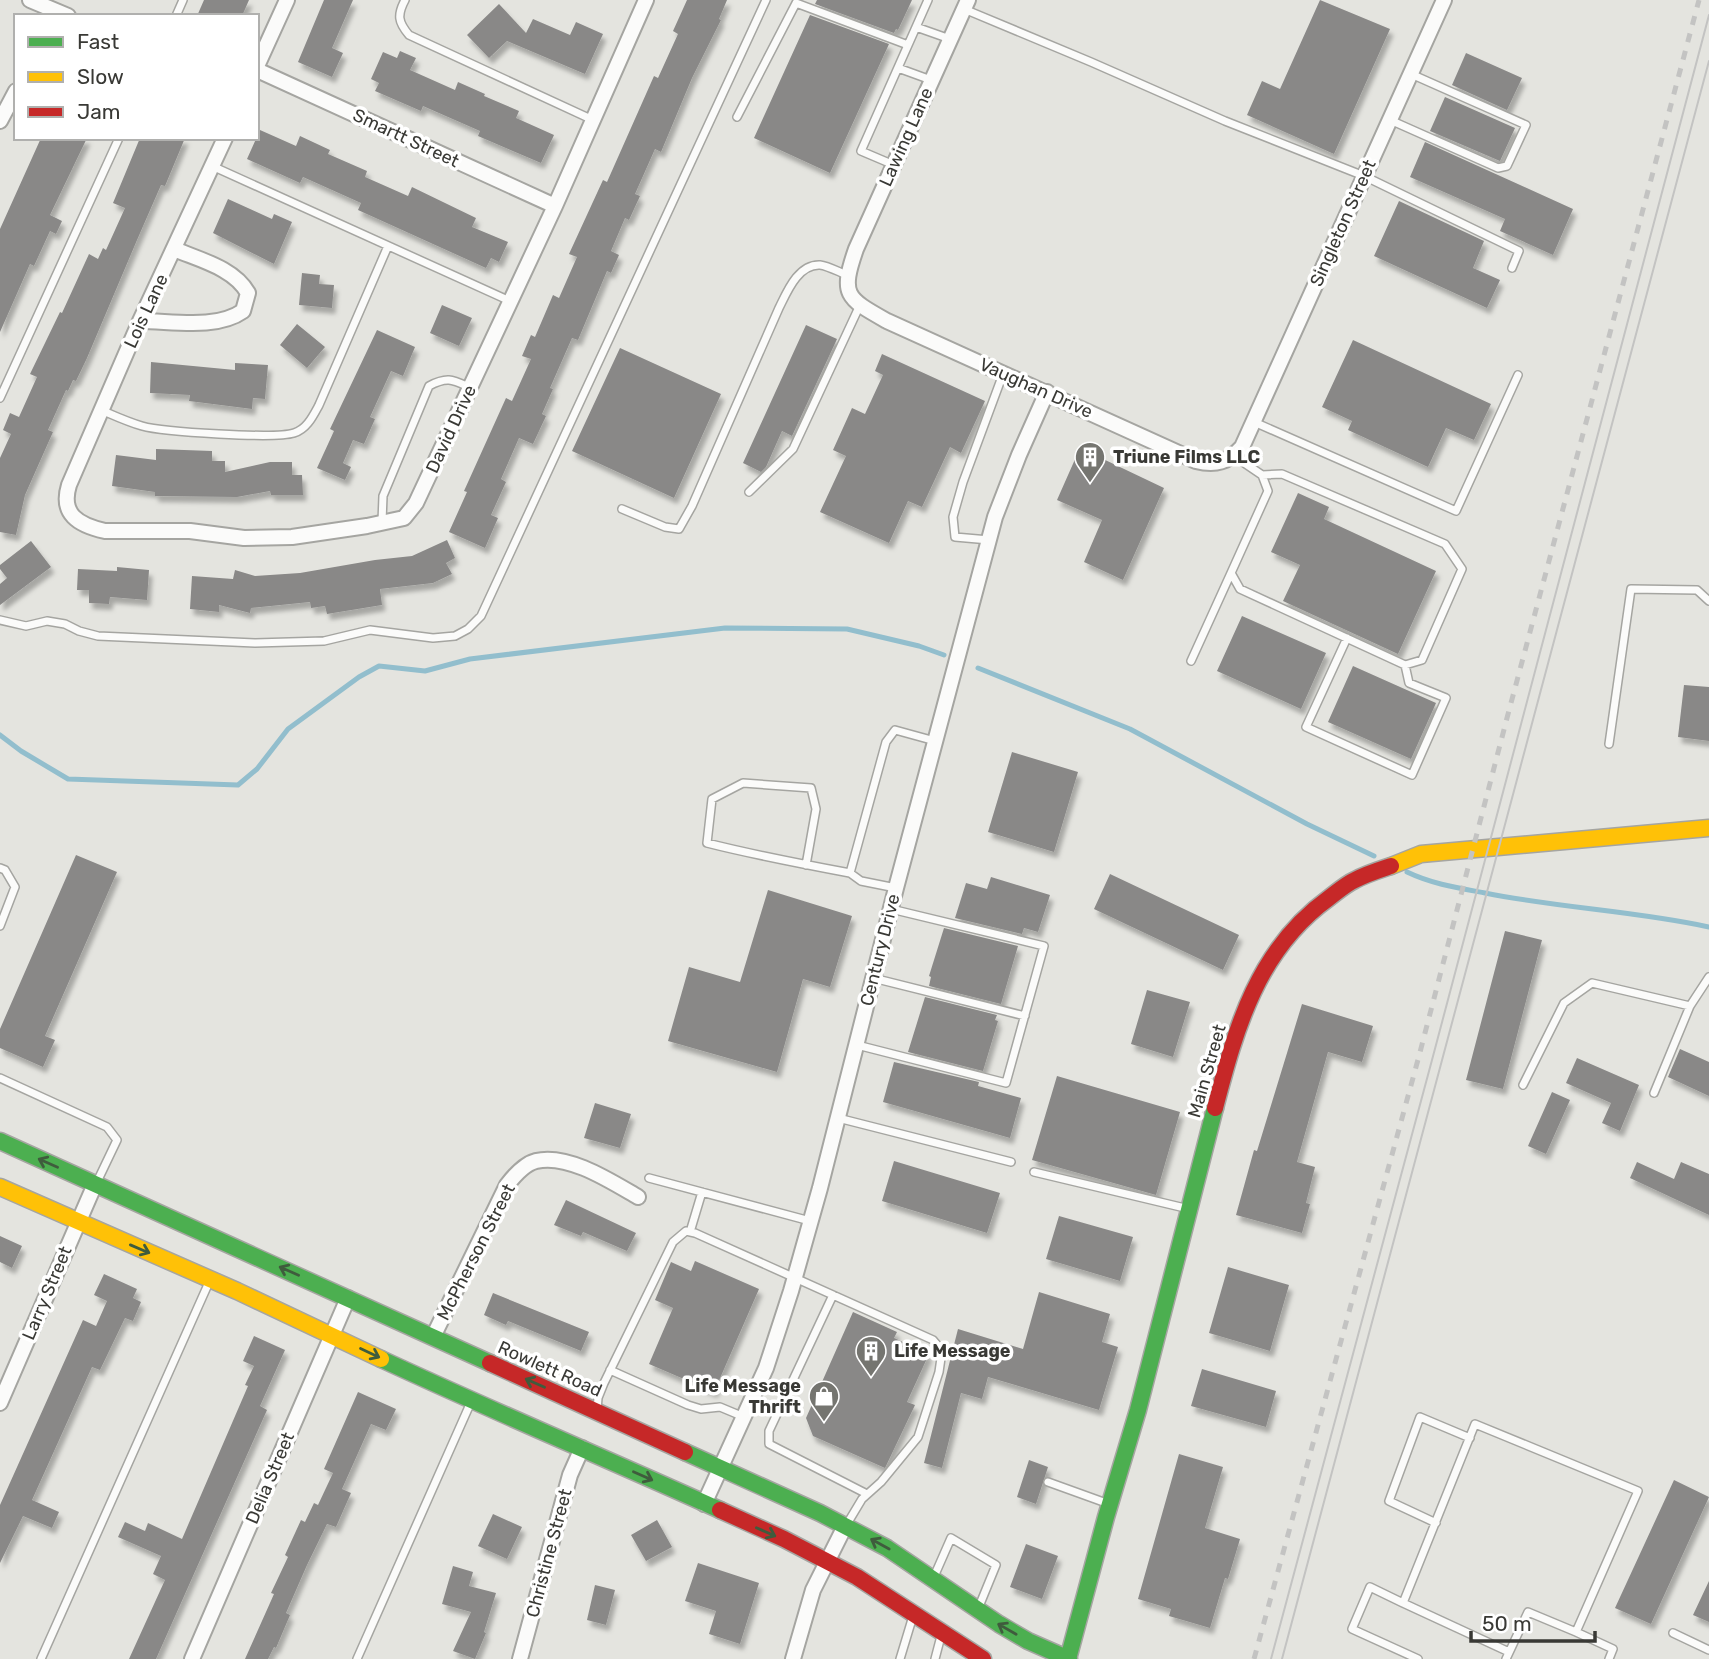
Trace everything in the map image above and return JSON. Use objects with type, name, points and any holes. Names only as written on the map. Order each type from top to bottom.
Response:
[{"type":"main road","name":"Main Street","points":[[1069,1659],[1138,1410],[1229,1053],[1265,968],[1282,941],[1297,924],[1354,880],[1422,854],[1709,828]]},
{"type":"main road","name":"Rowlett Road","points":[[0,1141],[845,1526],[887,1548],[1028,1641],[1069,1659]]},
{"type":"main road","points":[[0,1187],[211,1279],[471,1401],[582,1448],[827,1562],[857,1577],[983,1659]]},
{"type":"street","points":[[30,0],[60,11]]},
{"type":"street","points":[[259,63],[287,0]]},
{"type":"street","points":[[629,0],[645,3]]},
{"type":"street","name":"Singleton Street","points":[[1238,451],[1444,0]]},
{"type":"street","name":"David Drive","points":[[69,485],[65,498],[68,510],[76,519],[105,531],[190,531],[244,538],[292,537],[404,517],[415,503],[471,388],[645,3]]},
{"type":"street","name":"Lawing Lane","points":[[847,275],[856,249],[966,5]]},
{"type":"street","name":"Smartt Street","points":[[259,69],[555,206]]},
{"type":"street","points":[[0,121],[14,95]]},
{"type":"street","name":"Lois Lane","points":[[69,485],[140,321],[224,140]]},
{"type":"street","points":[[140,321],[210,322],[233,319],[243,312],[248,293],[242,282],[228,272],[174,249]]},
{"type":"street","points":[[847,275],[847,287],[860,305]]},
{"type":"street","name":"Vaughan Drive","points":[[860,305],[887,321],[1196,461],[1210,464],[1223,462],[1238,451]]},
{"type":"street","name":"Century Drive","points":[[704,1504],[766,1368],[794,1278],[995,517],[1047,392]]},
{"type":"street","name":"McPherson Street","points":[[433,1338],[500,1198],[515,1175],[526,1166],[537,1161],[559,1161],[576,1165],[638,1197]]},
{"type":"street","name":"Larry Street","points":[[0,1403],[96,1184]]},
{"type":"street","name":"Delia Street","points":[[192,1659],[348,1298]]},
{"type":"street","name":"Christine Street","points":[[520,1659],[570,1475],[582,1448]]},
{"type":"street","points":[[793,1659],[813,1590],[845,1526]]},
{"type":"lane","points":[[405,0],[399,12],[399,24],[408,35],[593,120]]},
{"type":"lane","points":[[0,620],[26,626],[47,621],[65,624],[98,636],[255,643],[324,641],[370,630],[433,638],[455,636],[468,629],[481,616],[766,0]]},
{"type":"lane","points":[[894,165],[861,151],[928,0]]},
{"type":"lane","points":[[737,117],[796,3],[908,45]]},
{"type":"lane","points":[[966,5],[1225,121],[1364,176],[1519,251],[1512,268]]},
{"type":"lane","points":[[916,27],[950,39]]},
{"type":"lane","points":[[898,68],[932,80]]},
{"type":"lane","points":[[1390,120],[1498,168],[1507,166],[1526,125],[1411,73]]},
{"type":"lane","points":[[0,398],[118,140]]},
{"type":"lane","points":[[212,166],[511,301]]},
{"type":"lane","points":[[101,410],[143,427],[165,430],[277,436],[297,433],[309,422],[319,405],[388,246]]},
{"type":"lane","points":[[622,509],[664,527],[679,529],[692,506],[792,284],[804,269],[820,265],[847,275]]},
{"type":"lane","points":[[749,492],[793,449],[860,305]]},
{"type":"lane","points":[[989,540],[955,537],[953,517],[963,482],[1004,373]]},
{"type":"lane","points":[[1253,422],[1456,511],[1518,375]]},
{"type":"lane","points":[[382,523],[383,496],[429,386],[441,380],[454,380],[471,388]]},
{"type":"lane","points":[[1191,661],[1268,491],[1262,475],[1238,451]]},
{"type":"lane","points":[[1231,573],[1240,589],[1405,664],[1422,660],[1462,569],[1445,544],[1282,474],[1262,475]]},
{"type":"lane","points":[[1609,744],[1632,589],[1697,590],[1709,601]]},
{"type":"lane","points":[[1347,638],[1306,727],[1412,775],[1446,698],[1409,683],[1405,664]]},
{"type":"lane","points":[[850,873],[886,742],[895,730],[936,741]]},
{"type":"lane","points":[[806,865],[816,809],[811,788],[743,783],[712,799],[707,843],[806,865],[850,873],[861,881],[895,888]]},
{"type":"lane","points":[[0,868],[5,870],[15,887],[0,926]]},
{"type":"lane","points":[[856,1045],[1006,1083],[1044,946],[890,908]]},
{"type":"lane","points":[[1654,1093],[1690,1006],[1709,977]]},
{"type":"lane","points":[[873,978],[1025,1016]]},
{"type":"lane","points":[[1523,1085],[1564,1003],[1592,983],[1690,1006]]},
{"type":"lane","points":[[0,1078],[107,1127],[117,1140],[96,1184]]},
{"type":"lane","points":[[838,1118],[1011,1161]]},
{"type":"lane","points":[[1034,1172],[1189,1209]]},
{"type":"lane","points":[[649,1178],[810,1221]]},
{"type":"lane","points":[[690,1232],[702,1192]]},
{"type":"lane","points":[[597,1411],[598,1398],[610,1370],[673,1242],[687,1231],[933,1340],[938,1346],[939,1372],[918,1437],[881,1482],[867,1494],[845,1526]]},
{"type":"lane","points":[[41,1659],[211,1279]]},
{"type":"lane","points":[[833,1295],[769,1431],[769,1444],[867,1494]]},
{"type":"lane","points":[[610,1370],[688,1405],[701,1409],[720,1407],[744,1416]]},
{"type":"lane","points":[[357,1659],[471,1401]]},
{"type":"lane","points":[[1436,1522],[1389,1501],[1420,1417],[1469,1438]]},
{"type":"lane","points":[[1403,1603],[1475,1424],[1638,1491],[1576,1632]]},
{"type":"lane","points":[[1048,1482],[1110,1504]]},
{"type":"lane","points":[[933,1580],[951,1538],[996,1565],[978,1610]]},
{"type":"lane","points":[[1418,1659],[1352,1629],[1370,1587],[1507,1656],[1528,1612],[1614,1649],[1609,1659]]},
{"type":"lane","points":[[900,1659],[914,1614]]},
{"type":"lane","points":[[1674,1633],[1709,1650]]},
{"type":"lane","points":[[935,1659],[942,1634]]},
{"type":"building","points":[[204,0],[249,0],[243,14],[198,14]]},
{"type":"building","points":[[324,0],[353,0],[332,48],[343,53],[332,77],[298,62]]},
{"type":"building","points":[[687,0],[727,0],[719,19],[721,20],[692,78],[661,152],[655,149],[635,194],[640,196],[629,220],[625,218],[611,251],[619,255],[611,273],[607,271],[578,340],[572,338],[550,388],[553,389],[542,414],[546,416],[533,444],[519,438],[501,479],[506,482],[491,515],[498,518],[485,548],[449,532],[467,492],[464,491],[506,398],[512,401],[531,359],[522,356],[531,335],[535,337],[553,295],[559,298],[577,257],[569,254],[603,180],[607,182],[654,76],[658,78],[678,34],[673,31]]},
{"type":"building","points":[[817,0],[912,0],[894,33],[815,4]]},
{"type":"building","points":[[1320,0],[1390,29],[1334,154],[1247,115],[1262,81],[1280,89]]},
{"type":"building","points":[[499,4],[526,33],[533,19],[570,35],[576,22],[603,34],[585,74],[507,41],[489,58],[467,35]]},
{"type":"building","points":[[810,15],[889,44],[830,173],[754,138]]},
{"type":"building","points":[[400,51],[416,58],[410,70],[455,90],[458,82],[485,94],[484,96],[519,111],[516,118],[554,135],[541,163],[478,136],[480,131],[423,106],[421,111],[375,91],[379,83],[371,79],[383,52],[397,58]]},
{"type":"building","points":[[1466,53],[1522,78],[1507,110],[1452,85]]},
{"type":"building","points":[[1445,97],[1515,128],[1500,161],[1430,131]]},
{"type":"building","points":[[260,130],[296,146],[300,136],[330,150],[328,154],[367,171],[365,177],[408,196],[412,187],[476,218],[472,227],[508,242],[499,262],[491,258],[486,268],[358,210],[361,203],[303,177],[300,183],[247,159],[256,140],[259,140]]},
{"type":"building","points":[[40,140],[86,140],[50,215],[62,221],[56,234],[50,231],[34,266],[30,264],[0,332],[0,229]]},
{"type":"building","points":[[139,140],[184,140],[165,186],[161,185],[87,358],[76,381],[73,380],[68,391],[66,390],[48,430],[53,432],[25,495],[16,535],[0,532],[0,458],[11,434],[3,430],[10,413],[19,417],[37,377],[30,374],[89,254],[98,259],[103,248],[106,250],[125,208],[113,203]]},
{"type":"building","points":[[1425,142],[1573,209],[1553,255],[1500,231],[1505,219],[1410,177]]},
{"type":"building","points":[[228,199],[272,219],[274,214],[292,222],[274,264],[213,233]]},
{"type":"building","points":[[1399,201],[1484,241],[1473,268],[1500,280],[1487,308],[1374,256]]},
{"type":"building","points":[[302,273],[320,275],[319,284],[334,285],[332,308],[299,305]]},
{"type":"building","points":[[442,305],[472,318],[459,346],[430,333]]},
{"type":"building","points":[[297,324],[325,347],[307,368],[280,345]]},
{"type":"building","points":[[806,325],[837,339],[792,436],[782,431],[766,467],[761,472],[743,463]]},
{"type":"building","points":[[377,330],[415,347],[403,376],[391,371],[370,417],[375,419],[364,444],[353,440],[343,463],[351,467],[345,480],[317,468],[334,431],[330,429]]},
{"type":"building","points":[[1353,340],[1491,404],[1474,440],[1446,428],[1428,467],[1348,430],[1352,421],[1322,407]]},
{"type":"building","points":[[620,348],[721,394],[674,498],[572,451]]},
{"type":"building","points":[[882,354],[985,401],[961,453],[950,447],[922,507],[908,501],[889,543],[820,512],[846,456],[833,450],[852,408],[865,414],[883,375],[875,371]]},
{"type":"building","points":[[151,362],[235,370],[235,363],[268,365],[265,399],[253,398],[252,409],[189,401],[190,395],[150,393]]},
{"type":"building","points":[[1080,448],[1164,488],[1123,580],[1084,562],[1102,520],[1057,500]]},
{"type":"building","points":[[156,449],[212,451],[212,461],[225,461],[225,472],[270,462],[292,462],[292,475],[302,475],[303,495],[271,495],[270,491],[237,497],[155,496],[155,492],[112,486],[116,455],[156,460]]},
{"type":"building","points":[[1298,493],[1329,507],[1324,519],[1436,571],[1398,654],[1283,601],[1300,565],[1271,552]]},
{"type":"building","points":[[447,540],[455,558],[446,563],[452,574],[433,583],[380,589],[382,605],[327,614],[325,606],[311,608],[310,602],[251,608],[250,613],[219,605],[219,612],[190,609],[192,576],[233,579],[235,570],[255,576],[300,573],[412,556]]},
{"type":"building","points":[[31,541],[51,567],[0,605],[0,584],[7,578],[0,565]]},
{"type":"building","points":[[117,567],[149,570],[147,600],[110,597],[109,604],[89,603],[89,590],[77,590],[78,569],[117,571]]},
{"type":"building","points":[[1242,616],[1326,653],[1301,709],[1217,671]]},
{"type":"building","points":[[1353,666],[1436,703],[1411,759],[1328,722]]},
{"type":"building","points":[[1684,685],[1709,687],[1709,741],[1678,737]]},
{"type":"building","points":[[1012,752],[1078,772],[1054,852],[988,832]]},
{"type":"building","points":[[76,855],[117,872],[45,1036],[55,1040],[43,1067],[0,1048],[0,1029]]},
{"type":"building","points":[[1110,874],[1239,935],[1223,970],[1094,909]]},
{"type":"building","points":[[991,877],[1050,895],[1038,932],[1024,928],[1022,934],[955,918],[966,883],[987,889]]},
{"type":"building","points":[[768,890],[852,916],[830,987],[803,979],[777,1072],[668,1041],[689,967],[740,982]]},
{"type":"building","points":[[944,928],[1018,946],[1001,1004],[929,986],[929,976]]},
{"type":"building","points":[[1505,931],[1542,940],[1503,1089],[1466,1080]]},
{"type":"building","points":[[1147,990],[1190,1002],[1173,1057],[1131,1044]]},
{"type":"building","points":[[925,997],[997,1015],[995,1020],[998,1021],[983,1071],[908,1052]]},
{"type":"building","points":[[1302,1004],[1373,1026],[1362,1062],[1328,1052],[1297,1162],[1315,1167],[1306,1203],[1310,1204],[1302,1233],[1236,1215],[1254,1150],[1257,1151]]},
{"type":"building","points":[[1680,1049],[1709,1062],[1709,1096],[1668,1077]]},
{"type":"building","points":[[1577,1058],[1639,1085],[1620,1131],[1602,1123],[1611,1103],[1566,1083]]},
{"type":"building","points":[[894,1062],[979,1082],[978,1086],[1021,1098],[1010,1138],[883,1102]]},
{"type":"building","points":[[1057,1076],[1180,1112],[1156,1195],[1032,1160]]},
{"type":"building","points":[[1552,1092],[1570,1100],[1546,1154],[1528,1146]]},
{"type":"building","points":[[595,1103],[631,1114],[620,1148],[584,1138]]},
{"type":"building","points":[[894,1161],[1000,1193],[987,1233],[882,1201]]},
{"type":"building","points":[[1637,1162],[1674,1179],[1681,1162],[1709,1174],[1709,1215],[1630,1178]]},
{"type":"building","points":[[566,1200],[636,1233],[627,1251],[583,1232],[581,1236],[554,1225]]},
{"type":"building","points":[[1059,1216],[1133,1237],[1120,1281],[1046,1259]]},
{"type":"building","points":[[0,1236],[22,1246],[12,1268],[0,1262]]},
{"type":"building","points":[[695,1261],[759,1289],[714,1392],[649,1364],[673,1308],[655,1300],[671,1262],[691,1271]]},
{"type":"building","points":[[1228,1267],[1289,1285],[1270,1351],[1209,1333]]},
{"type":"building","points":[[104,1274],[137,1289],[133,1298],[141,1302],[133,1321],[125,1318],[100,1370],[92,1367],[32,1500],[59,1512],[52,1528],[23,1516],[0,1563],[0,1505],[83,1320],[96,1326],[107,1301],[94,1295]]},
{"type":"building","points":[[1039,1292],[1110,1314],[1102,1342],[1118,1347],[1099,1410],[988,1377],[982,1399],[961,1393],[942,1468],[924,1463],[958,1329],[1023,1349]]},
{"type":"building","points":[[493,1293],[589,1332],[581,1351],[508,1321],[506,1325],[484,1315]]},
{"type":"building","name":"Life Message","points":[[853,1312],[897,1332],[894,1338],[929,1354],[907,1402],[915,1405],[885,1468],[813,1436],[806,1418]]},
{"type":"building","points":[[254,1336],[285,1350],[260,1406],[267,1410],[156,1659],[129,1659],[165,1580],[153,1574],[161,1556],[118,1537],[125,1522],[145,1531],[148,1523],[182,1539],[248,1386],[245,1385],[254,1366],[243,1361]]},
{"type":"building","points":[[1202,1369],[1276,1391],[1266,1427],[1191,1406]]},
{"type":"building","points":[[358,1392],[396,1409],[386,1430],[371,1424],[342,1489],[351,1493],[336,1527],[327,1524],[307,1565],[286,1613],[290,1615],[276,1648],[274,1647],[268,1659],[245,1659],[274,1594],[271,1593],[301,1520],[305,1522],[314,1503],[318,1505],[333,1473],[324,1469]]},
{"type":"building","points":[[1179,1454],[1223,1467],[1205,1528],[1240,1539],[1210,1628],[1169,1616],[1171,1609],[1138,1599]]},
{"type":"building","points":[[1029,1460],[1048,1467],[1036,1504],[1017,1497]]},
{"type":"building","points":[[1674,1480],[1709,1497],[1651,1624],[1615,1608]]},
{"type":"building","points":[[493,1514],[522,1527],[507,1559],[478,1546]]},
{"type":"building","points":[[657,1520],[672,1547],[646,1561],[631,1535]]},
{"type":"building","points":[[1026,1544],[1058,1556],[1042,1599],[1010,1587]]},
{"type":"building","points":[[698,1563],[759,1583],[740,1644],[709,1634],[716,1611],[685,1601]]},
{"type":"building","points":[[453,1566],[473,1572],[469,1586],[496,1593],[484,1632],[486,1633],[475,1659],[453,1651],[471,1612],[442,1604]]},
{"type":"building","points":[[1709,1581],[1709,1622],[1693,1615]]},
{"type":"building","points":[[595,1585],[615,1590],[606,1625],[587,1620]]},
{"type":"waterway","points":[[0,735],[68,779],[238,785],[257,769],[288,729],[359,677],[379,666],[425,671],[470,659],[725,628],[847,629],[919,646],[944,655]]},
{"type":"waterway","points":[[978,668],[1130,729],[1307,824],[1374,856]]},
{"type":"waterway","points":[[1407,872],[1445,885],[1513,898],[1709,927]]},
{"type":"tram line","points":[[1271,1659],[1709,15]]},
{"type":"tram line","points":[[1282,1659],[1709,61]]},
{"type":"railway","points":[[1254,1659],[1419,1056],[1699,0]]},
{"type":"traffic: fast","points":[[1068,1659],[1138,1410],[1215,1108]]},
{"type":"traffic: fast","points":[[0,1141],[490,1363]]},
{"type":"traffic: fast","points":[[381,1359],[720,1510]]},
{"type":"traffic: fast","points":[[685,1452],[820,1513],[887,1548],[999,1624],[1028,1641],[1069,1659]]},
{"type":"traffic: slow","points":[[1391,866],[1421,854],[1709,828]]},
{"type":"traffic: slow","points":[[0,1187],[237,1291],[381,1359]]},
{"type":"traffic: jam","points":[[1215,1108],[1232,1048],[1253,992],[1284,941],[1305,918],[1345,886],[1391,866]]},
{"type":"traffic: jam","points":[[490,1363],[685,1452]]},
{"type":"traffic: jam","points":[[720,1510],[857,1577],[983,1659]]},
{"type":"place","name":"Triune Films LLC","points":[[1090,484]]},
{"type":"place","name":"Life Message","points":[[871,1378]]},
{"type":"place","name":"Life Message Thrift","points":[[824,1423]]}]
